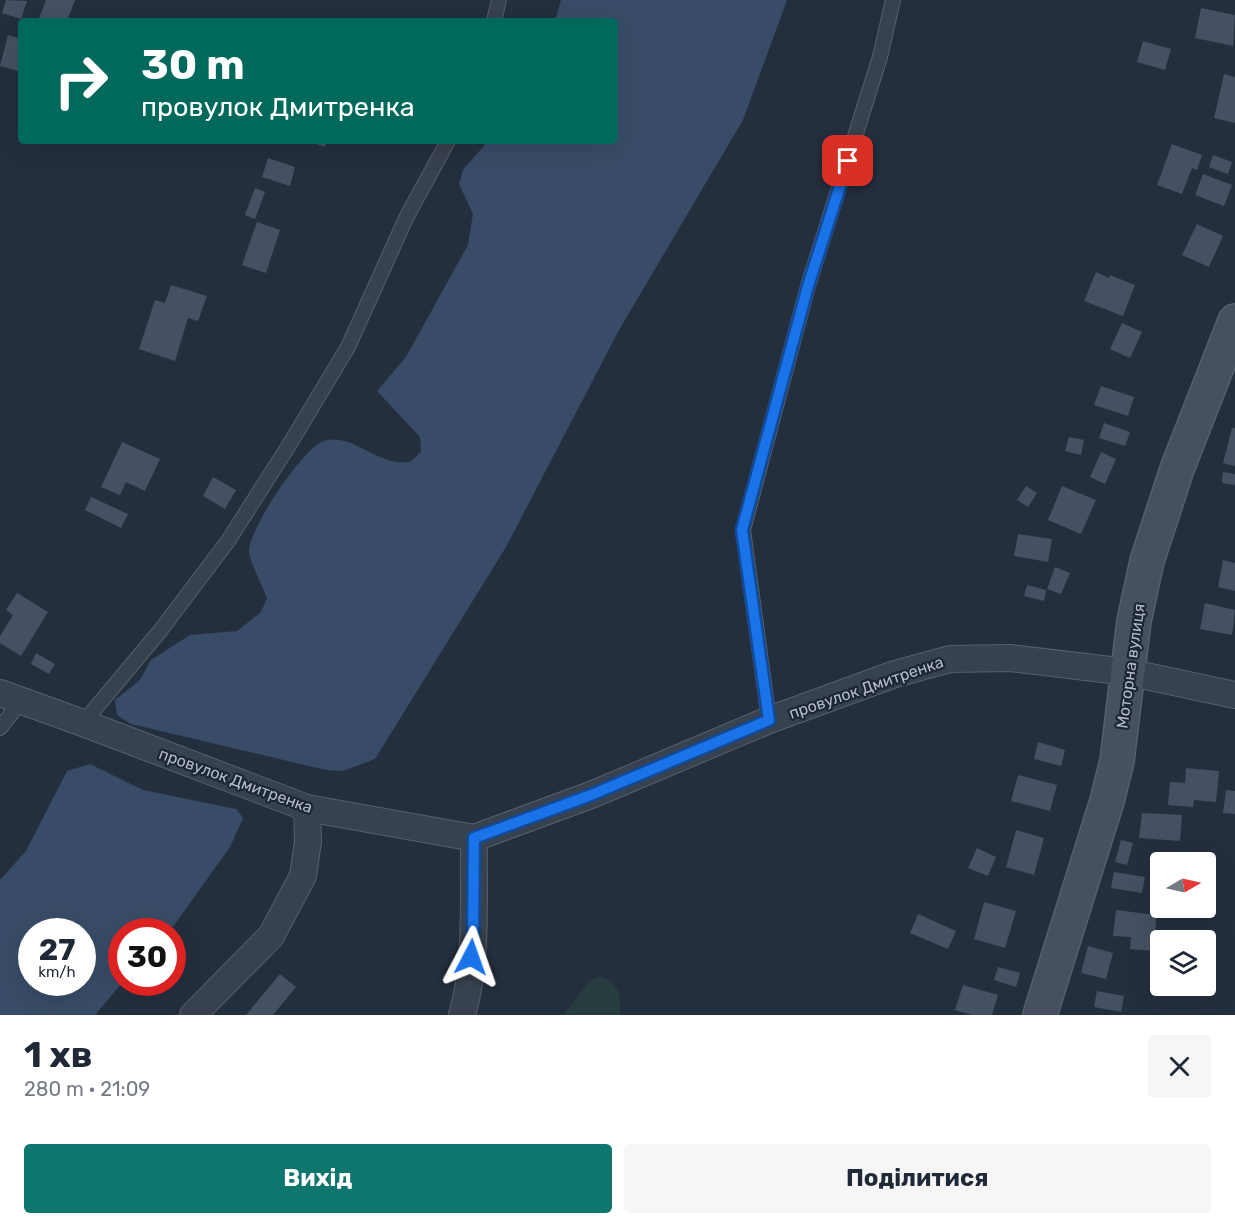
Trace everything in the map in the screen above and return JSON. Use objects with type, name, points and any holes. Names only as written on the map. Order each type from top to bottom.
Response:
[{"type":"street","name":"Моторна вулиця","points":[[1040,1015],[1107,801],[1117,761],[1134,621],[1147,561],[1177,469],[1235,321]]},
{"type":"street","name":"провулок Дмитренка","points":[[10,697],[307,808],[474,838],[591,795],[769,720],[895,674],[950,658],[1010,658],[1127,672],[1235,695]]},
{"type":"street","points":[[193,1015],[271,936],[303,876],[308,841],[307,808]]},
{"type":"street","points":[[462,1015],[466,1002],[473,935],[474,838]]},
{"type":"lane","points":[[495,18],[499,0]]},
{"type":"lane","points":[[769,720],[742,530],[808,286],[880,57],[893,0]]},
{"type":"lane","points":[[83,723],[160,631],[228,541],[291,442],[348,347],[407,216],[446,144]]},
{"type":"lane","points":[[0,728],[10,697]]},
{"type":"green space","points":[[599,976],[611,982],[618,991],[620,1015],[563,1015],[588,983]]},
{"type":"water","points":[[561,0],[787,0],[743,120],[619,330],[506,547],[375,759],[343,771],[326,770],[131,724],[117,715],[115,700],[140,680],[151,660],[190,635],[237,631],[261,612],[267,598],[250,556],[251,540],[280,488],[317,445],[327,440],[343,441],[397,462],[410,462],[421,452],[420,437],[377,391],[406,357],[468,245],[473,214],[459,184],[463,170],[485,144],[618,144],[618,18],[556,18]]},
{"type":"water","points":[[90,764],[143,790],[236,809],[243,818],[230,847],[179,918],[108,918],[108,996],[111,996],[95,1015],[0,1015],[0,880],[26,851],[67,771]]},
{"type":"building","points":[[6,0],[27,1],[21,18],[2,13]]},
{"type":"building","points":[[46,0],[75,0],[68,18],[39,18]]},
{"type":"building","points":[[1201,8],[1235,15],[1233,46],[1195,38]]},
{"type":"building","points":[[8,35],[18,38],[18,71],[0,66]]},
{"type":"building","points":[[1143,41],[1171,49],[1165,70],[1137,62]]},
{"type":"building","points":[[1224,74],[1235,77],[1235,123],[1214,118]]},
{"type":"building","points":[[1172,144],[1202,155],[1197,170],[1192,168],[1182,194],[1157,185]]},
{"type":"building","points":[[1213,155],[1232,162],[1228,174],[1209,167]]},
{"type":"building","points":[[268,158],[295,167],[290,186],[262,177]]},
{"type":"building","points":[[1203,174],[1232,185],[1224,206],[1195,195]]},
{"type":"building","points":[[255,188],[265,192],[255,219],[245,215]]},
{"type":"building","points":[[257,222],[280,230],[266,273],[242,265]]},
{"type":"building","points":[[1197,224],[1223,236],[1209,267],[1182,255]]},
{"type":"building","points":[[1096,272],[1135,285],[1123,316],[1084,301]]},
{"type":"building","points":[[171,285],[207,296],[198,321],[188,318],[175,361],[139,349],[155,300],[165,303]]},
{"type":"building","points":[[1122,323],[1142,332],[1130,358],[1110,349]]},
{"type":"building","points":[[1101,386],[1134,397],[1128,416],[1094,405]]},
{"type":"building","points":[[1104,423],[1130,432],[1125,446],[1099,438]]},
{"type":"building","points":[[1232,428],[1235,428],[1235,466],[1223,463]]},
{"type":"building","points":[[1069,437],[1084,440],[1081,455],[1065,451]]},
{"type":"building","points":[[122,442],[160,459],[145,491],[126,482],[120,495],[101,487]]},
{"type":"building","points":[[1101,452],[1116,459],[1105,484],[1090,477]]},
{"type":"building","points":[[1223,472],[1235,474],[1235,485],[1222,483]]},
{"type":"building","points":[[213,477],[236,490],[225,509],[203,496]]},
{"type":"building","points":[[1026,486],[1037,493],[1028,507],[1017,500]]},
{"type":"building","points":[[1062,486],[1096,500],[1081,534],[1048,520]]},
{"type":"building","points":[[91,497],[128,514],[121,528],[85,510]]},
{"type":"building","points":[[1018,534],[1052,539],[1048,562],[1014,556]]},
{"type":"building","points":[[1223,560],[1235,563],[1235,591],[1218,587]]},
{"type":"building","points":[[1055,567],[1070,573],[1061,594],[1047,589]]},
{"type":"building","points":[[1027,585],[1046,590],[1044,601],[1024,596]]},
{"type":"building","points":[[17,593],[48,612],[21,656],[0,643],[0,636],[13,615],[6,610]]},
{"type":"building","points":[[1205,603],[1235,610],[1232,635],[1200,629]]},
{"type":"building","points":[[36,653],[55,664],[49,674],[31,664]]},
{"type":"building","points":[[1038,742],[1065,750],[1061,766],[1034,759]]},
{"type":"building","points":[[1186,768],[1219,771],[1216,802],[1194,800],[1193,807],[1168,805],[1170,782],[1185,783]]},
{"type":"building","points":[[1018,775],[1057,785],[1050,811],[1011,801]]},
{"type":"building","points":[[1226,790],[1235,791],[1235,814],[1223,813]]},
{"type":"building","points":[[1142,813],[1182,815],[1180,841],[1139,838]]},
{"type":"building","points":[[1016,830],[1044,838],[1034,875],[1006,867]]},
{"type":"building","points":[[1121,840],[1133,843],[1127,865],[1115,862]]},
{"type":"building","points":[[977,848],[996,857],[988,876],[968,868]]},
{"type":"building","points":[[1114,872],[1145,877],[1142,893],[1111,888]]},
{"type":"building","points":[[984,902],[1016,911],[1005,948],[974,939]]},
{"type":"building","points":[[1116,910],[1150,914],[1150,918],[1156,918],[1156,930],[1150,930],[1150,951],[1130,949],[1131,937],[1113,936]]},
{"type":"building","points":[[918,914],[956,931],[948,949],[910,933]]},
{"type":"building","points":[[1088,946],[1113,953],[1106,979],[1081,973]]},
{"type":"building","points":[[998,967],[1020,973],[1016,987],[994,980]]},
{"type":"building","points":[[280,974],[296,987],[273,1015],[246,1015]]},
{"type":"building","points":[[963,985],[998,995],[992,1015],[972,1015],[955,1010]]},
{"type":"building","points":[[1097,991],[1124,996],[1121,1012],[1094,1007]]},
{"type":"route","points":[[471,957],[474,838],[591,795],[769,720],[742,530],[808,286],[848,161]]}]
